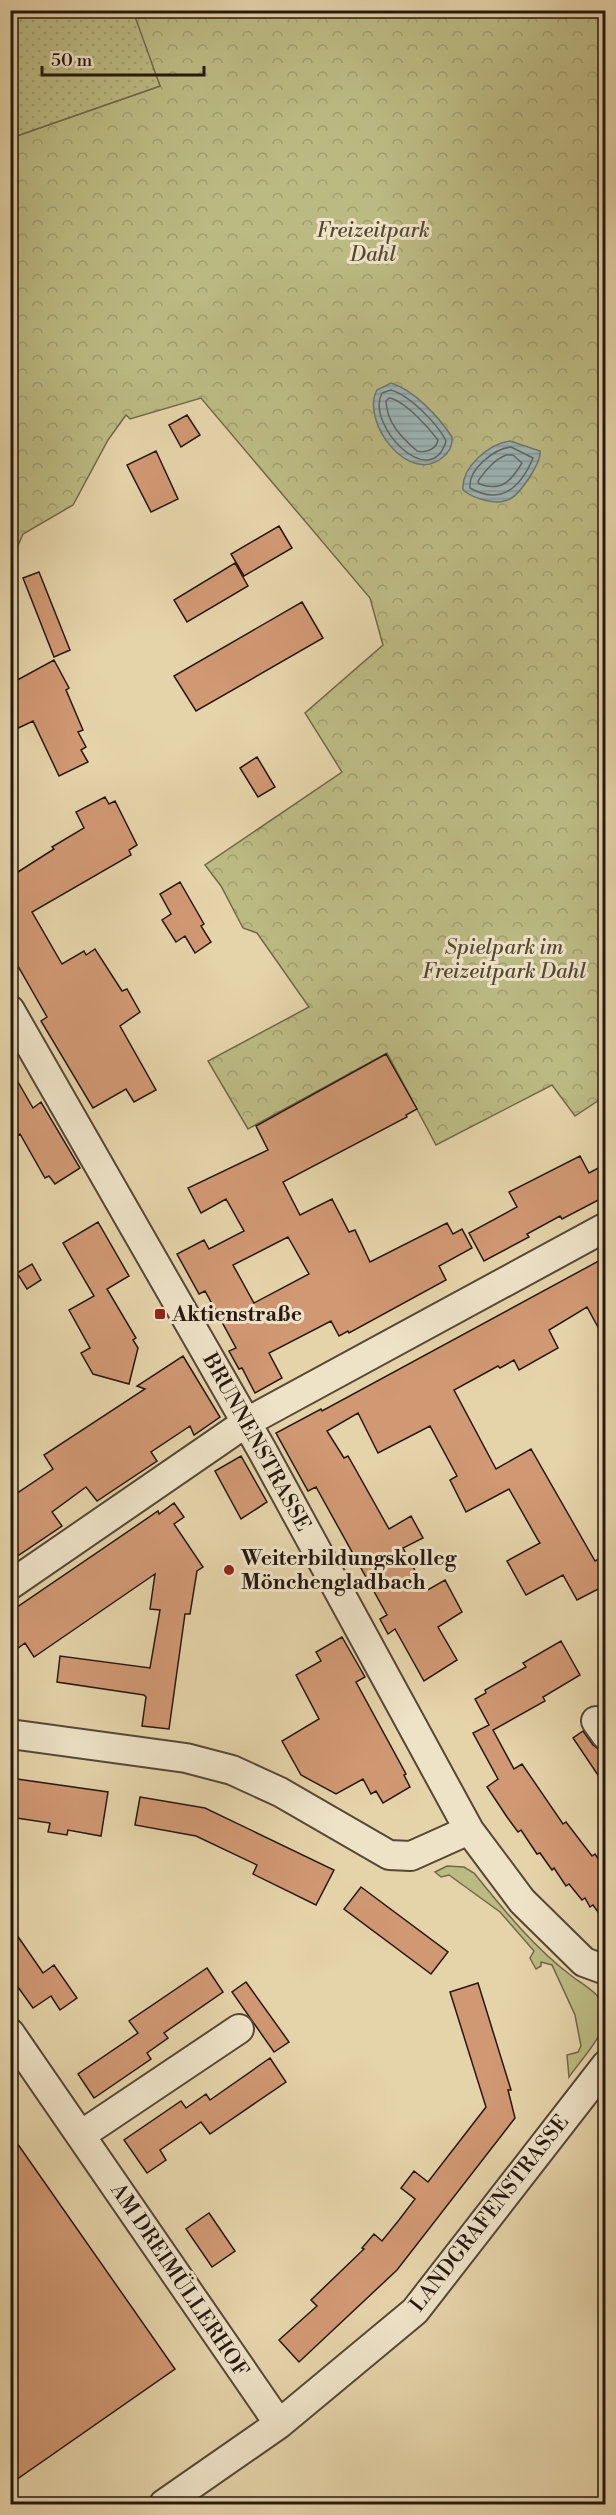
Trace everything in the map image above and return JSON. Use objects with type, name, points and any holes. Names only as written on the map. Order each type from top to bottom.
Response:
[{"type":"street","name":"BRUNNENSTRASSE","points":[[10,1010],[247,1422],[469,1830],[522,1901],[536,1916],[584,1962],[606,1970]]},
{"type":"street","points":[[10,1585],[247,1422],[606,1227]]},
{"type":"street","points":[[10,1734],[186,1758],[232,1770],[280,1792],[389,1855],[411,1856],[469,1830]]},
{"type":"street","points":[[81,2135],[239,2029]]},
{"type":"street","name":"AM DREIMÜLLERHOF","points":[[10,2033],[279,2424]]},
{"type":"street","name":"LANDGRAFENSTRASSE","points":[[164,2505],[279,2424],[415,2311],[606,2065]]},
{"type":"green space","points":[[10,11],[133,11],[160,86],[11,138]]},
{"type":"green space","name":"Freizeitpark Dahl","points":[[130,11],[605,11],[605,1096],[575,1116],[552,1085],[436,1145],[387,1053],[248,1129],[208,1061],[309,1007],[257,933],[243,928],[221,886],[205,865],[342,772],[305,713],[383,645],[370,598],[201,398],[130,419],[126,415],[108,440],[73,505],[23,534],[11,562],[11,138],[160,86]]},
{"type":"green space","points":[[447,1866],[464,1867],[474,1873],[533,1941],[559,1966],[602,2001],[606,2013],[602,2029],[598,2038],[569,2077],[567,2055],[578,2052],[581,2046],[575,2015],[552,1965],[541,1962],[541,1966],[536,1969],[530,1958],[534,1951],[500,1912],[449,1875],[441,1877],[435,1872]]},
{"type":"water","points":[[391,383],[417,398],[447,429],[452,437],[452,443],[449,451],[443,457],[430,464],[416,464],[403,457],[381,433],[375,418],[374,403],[377,390]]},
{"type":"water","points":[[510,441],[540,451],[534,470],[519,491],[510,499],[492,502],[479,499],[463,490],[471,465],[485,452]]},
{"type":"building","points":[[187,415],[200,435],[181,447],[169,425]]},
{"type":"building","points":[[156,451],[178,499],[151,512],[127,465]]},
{"type":"building","points":[[279,526],[292,548],[244,576],[231,554]]},
{"type":"building","points":[[235,563],[248,586],[187,622],[174,600]]},
{"type":"building","points":[[39,572],[70,650],[54,657],[23,578]]},
{"type":"building","points":[[302,602],[323,638],[196,711],[174,676]]},
{"type":"building","points":[[54,660],[69,688],[66,690],[83,730],[78,732],[86,747],[81,750],[88,762],[59,776],[33,721],[10,732],[10,684]]},
{"type":"building","points":[[257,757],[275,787],[258,797],[240,768]]},
{"type":"building","points":[[105,797],[109,804],[115,801],[137,845],[129,850],[131,855],[32,912],[62,964],[84,951],[86,955],[95,949],[122,991],[127,989],[140,1012],[120,1026],[156,1090],[134,1102],[126,1089],[93,1108],[41,1021],[47,1017],[10,952],[10,877],[54,849],[52,847],[84,828],[76,812]]},
{"type":"building","points":[[180,882],[204,924],[201,926],[211,942],[195,953],[185,936],[176,942],[162,920],[171,914],[160,894]]},
{"type":"building","points":[[386,1054],[417,1109],[406,1115],[407,1117],[283,1182],[300,1215],[332,1199],[349,1232],[355,1230],[370,1262],[447,1223],[453,1234],[462,1229],[472,1248],[439,1266],[446,1280],[349,1333],[348,1331],[339,1336],[331,1321],[269,1353],[282,1378],[255,1393],[242,1368],[239,1369],[229,1351],[236,1348],[205,1291],[199,1294],[177,1254],[204,1240],[209,1249],[244,1231],[226,1199],[201,1213],[188,1188],[268,1150],[256,1126]],"holes":[[[288,1237],[309,1274],[254,1303],[233,1265]]]},
{"type":"building","points":[[10,1068],[33,1108],[41,1102],[80,1168],[55,1184],[49,1176],[45,1178],[20,1134],[10,1140]]},
{"type":"building","points":[[580,1156],[589,1173],[606,1164],[606,1196],[562,1219],[560,1216],[527,1234],[529,1237],[484,1261],[469,1233],[517,1207],[509,1192]]},
{"type":"building","points":[[98,1222],[129,1276],[107,1289],[136,1338],[133,1340],[138,1348],[129,1384],[93,1374],[81,1353],[90,1348],[69,1310],[94,1296],[63,1243]]},
{"type":"building","points":[[606,1257],[606,1342],[587,1307],[549,1330],[558,1348],[519,1370],[514,1360],[454,1390],[496,1469],[531,1449],[595,1561],[606,1555],[606,1585],[577,1600],[563,1575],[526,1595],[507,1561],[540,1543],[509,1489],[466,1512],[450,1480],[457,1476],[430,1426],[378,1453],[358,1413],[327,1431],[344,1458],[348,1456],[389,1529],[411,1516],[423,1538],[403,1548],[426,1591],[445,1580],[462,1612],[438,1627],[457,1660],[424,1681],[395,1629],[388,1634],[380,1619],[387,1615],[316,1487],[308,1491],[276,1433],[321,1409],[322,1411]]},
{"type":"building","points":[[32,1264],[41,1280],[27,1289],[17,1273]]},
{"type":"building","points":[[183,1356],[220,1417],[194,1435],[190,1426],[151,1452],[157,1461],[97,1501],[86,1487],[52,1512],[62,1526],[10,1561],[10,1498],[53,1469],[44,1455],[145,1389],[137,1386]]},
{"type":"building","points":[[241,1456],[267,1502],[241,1519],[215,1471]]},
{"type":"building","points":[[174,1503],[184,1517],[174,1524],[203,1567],[197,1571],[190,1614],[185,1614],[169,1729],[142,1726],[146,1697],[144,1695],[57,1682],[60,1656],[150,1668],[160,1610],[150,1609],[155,1574],[34,1657],[25,1643],[10,1654],[10,1612],[158,1511],[159,1514]]},
{"type":"building","points":[[342,1637],[365,1677],[356,1682],[406,1774],[404,1775],[410,1787],[383,1803],[376,1791],[371,1794],[363,1779],[336,1794],[301,1775],[282,1741],[319,1719],[296,1675],[321,1661],[316,1652]]},
{"type":"building","points":[[561,1641],[580,1675],[543,1697],[545,1701],[493,1730],[514,1769],[522,1764],[563,1824],[566,1822],[606,1870],[606,1923],[593,1905],[590,1907],[585,1898],[582,1900],[569,1884],[566,1886],[554,1868],[552,1870],[540,1853],[537,1854],[521,1830],[518,1832],[507,1817],[487,1787],[498,1779],[473,1733],[489,1725],[475,1699],[486,1693],[485,1690],[526,1667],[523,1663]]},
{"type":"building","points":[[583,1731],[593,1745],[606,1755],[606,1787],[573,1738]]},
{"type":"building","points":[[10,1778],[108,1792],[101,1836],[68,1830],[67,1835],[48,1832],[50,1823],[10,1817]]},
{"type":"building","points":[[140,1797],[205,1808],[334,1870],[316,1905],[253,1874],[257,1865],[196,1836],[135,1825]]},
{"type":"building","points":[[361,1887],[448,1952],[431,1974],[344,1909]]},
{"type":"building","points":[[10,1925],[43,1973],[54,1965],[77,1998],[60,2010],[51,1996],[33,2008],[10,1976]]},
{"type":"building","points":[[207,1968],[223,1992],[164,2033],[168,2038],[147,2053],[151,2059],[94,2098],[78,2074],[138,2033],[129,2021]]},
{"type":"building","points":[[246,1982],[289,2042],[274,2052],[232,1992]]},
{"type":"building","points":[[478,1983],[511,2090],[508,2090],[515,2118],[397,2270],[299,2362],[279,2340],[317,2306],[311,2300],[364,2249],[362,2248],[374,2234],[382,2241],[399,2220],[415,2199],[401,2188],[414,2171],[428,2182],[486,2107],[450,1992]]},
{"type":"building","points":[[270,2058],[286,2082],[210,2134],[201,2122],[160,2150],[166,2160],[147,2173],[124,2140],[181,2101],[186,2108],[206,2094],[210,2100]]},
{"type":"building","points":[[10,2133],[175,2369],[10,2484]]},
{"type":"building","points":[[209,2213],[235,2251],[212,2267],[186,2229]]},
{"type":"place","name":"Aktienstraße","points":[[160,1314]]},
{"type":"place","name":"Weiterbildungskolleg Mönchengladbach","points":[[229,1570]]},
{"type":"park label","name":"Spielpark im Freizeitpark Dahl","points":[[504,959]]}]
